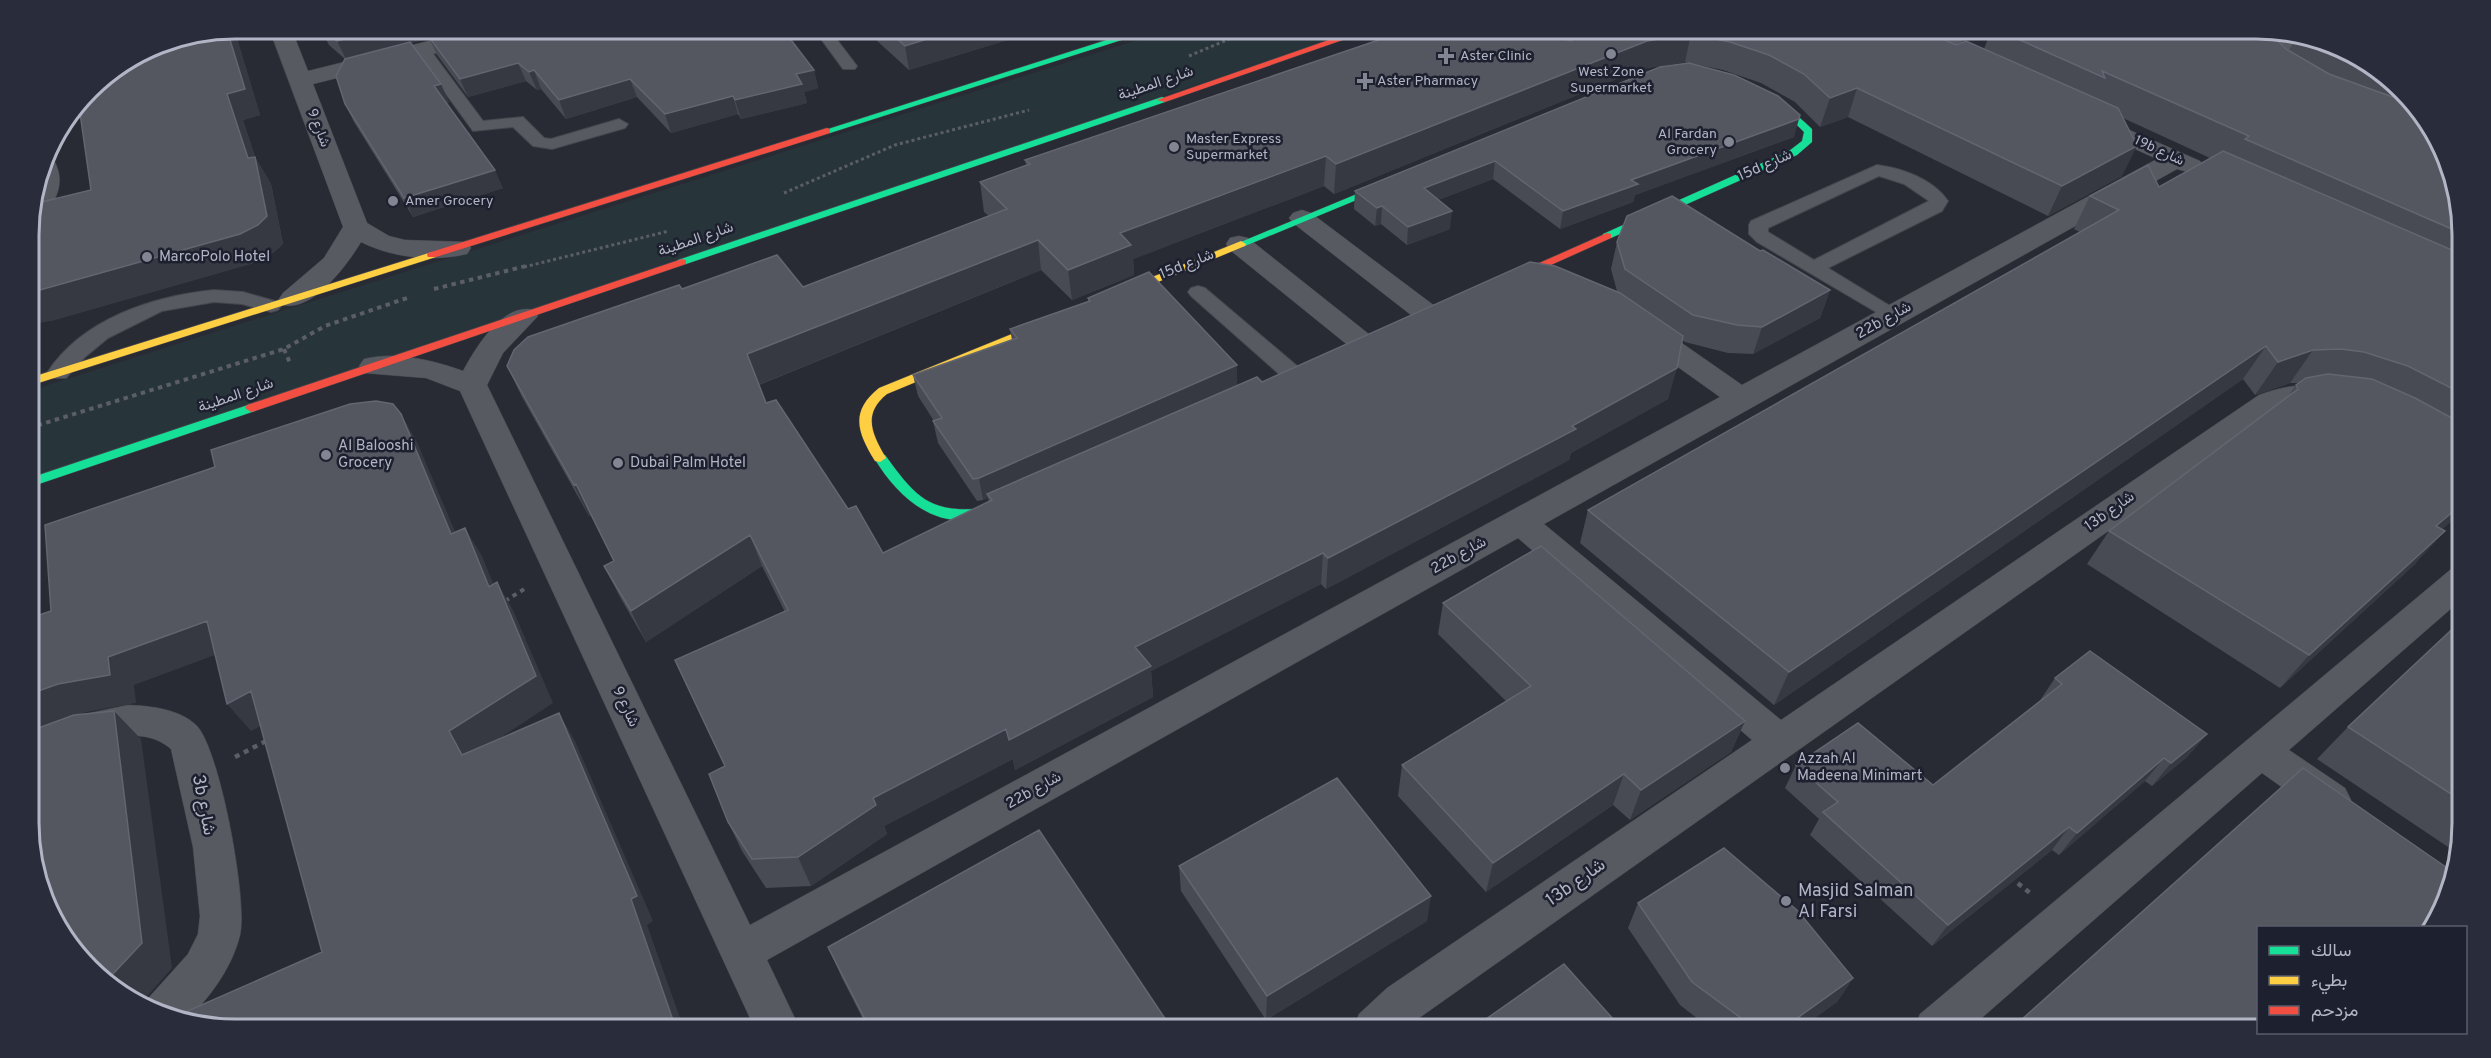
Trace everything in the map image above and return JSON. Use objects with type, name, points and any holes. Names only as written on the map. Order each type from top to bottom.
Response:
[{"type":"street","name":"شارع 9","points":[[284,39],[356,227]]},
{"type":"street","points":[[300,80],[466,39]]},
{"type":"street","points":[[39,379],[1120,39]]},
{"type":"street","name":"شارع المطينة","points":[[39,480],[1341,39]]},
{"type":"street","points":[[1930,39],[1919,42],[1962,61]]},
{"type":"street","points":[[2295,43],[2270,57],[2268,64],[2283,81],[2299,88]]},
{"type":"street","name":"15d شارع","points":[[1666,72],[1706,73],[1725,79],[1793,115],[1809,131],[1809,140],[1804,148],[989,513],[965,516],[941,514],[921,507],[908,495],[870,442],[864,428],[865,413],[874,398],[887,390],[1239,244],[1666,72]]},
{"type":"street","name":"19b شارع","points":[[2069,110],[2208,174]]},
{"type":"street","name":"22b شارع","points":[[741,952],[2176,159]]},
{"type":"street","points":[[43,200],[46,197],[47,181]]},
{"type":"street","points":[[1302,219],[1430,316]]},
{"type":"street","points":[[282,303],[335,263],[356,227],[372,239],[394,248],[424,251],[458,248]]},
{"type":"street","points":[[1239,244],[1365,345]]},
{"type":"street","points":[[1549,262],[1578,283]]},
{"type":"street","points":[[1617,310],[1742,399]]},
{"type":"street","points":[[374,366],[430,369],[471,385],[478,367],[490,349],[525,316]]},
{"type":"street","name":"شارع 9","points":[[471,385],[773,1019]]},
{"type":"street","name":"13b شارع","points":[[1384,1019],[1403,1003],[2270,402],[2285,394],[2308,393],[2335,397],[2363,406]]},
{"type":"street","points":[[1521,522],[1780,741]]},
{"type":"street","points":[[1948,1019],[2452,588]]},
{"type":"street","name":"3b شارع","points":[[39,748],[91,728],[129,721],[161,723],[183,736],[193,757],[223,906],[219,935],[203,969],[170,1007]]},
{"type":"street","points":[[2261,751],[2356,817]]},
{"type":"lane","points":[[828,39],[849,66]]},
{"type":"lane","points":[[422,50],[479,127],[518,121],[539,142],[552,144],[619,124]]},
{"type":"lane","points":[[1813,268],[1935,207],[1939,201],[1932,193],[1899,176],[1877,170],[1758,225],[1759,234],[1813,268],[1893,316]]},
{"type":"lane","points":[[1198,292],[1295,376]]},
{"type":"lane","points":[[58,373],[74,353],[98,334],[128,318],[161,306],[195,298],[225,296],[282,303]]},
{"type":"path","points":[[1185,58],[1229,39]]},
{"type":"path","points":[[779,194],[895,146],[1038,108]]},
{"type":"path","points":[[428,290],[672,231]]},
{"type":"path","points":[[39,425],[284,349],[325,326],[418,294]]},
{"type":"path","points":[[500,604],[558,568]]},
{"type":"path","points":[[197,778],[270,738]]},
{"type":"path","points":[[2008,875],[2063,920]]},
{"type":"shaded area","points":[[1140,39],[1331,39],[39,477],[39,388]]},
{"type":"building","points":[[230,39],[245,89],[227,94],[248,158],[255,157],[267,216],[258,225],[240,234],[39,290],[39,222],[42,202],[91,190],[80,116],[96,96],[126,72],[160,54],[197,43]]},
{"type":"building","points":[[430,39],[790,39],[814,70],[796,74],[802,84],[735,100],[733,96],[665,114],[630,79],[559,100],[534,70],[529,72],[518,63],[460,79]]},
{"type":"building","points":[[897,39],[927,39],[905,46]]},
{"type":"building","points":[[1382,39],[1563,39],[1571,41],[1574,39],[1660,39],[1647,41],[1336,164],[1326,156],[1120,233],[1131,245],[1068,270],[1038,240],[747,354],[766,403],[776,400],[848,509],[856,506],[883,553],[992,500],[987,494],[1257,377],[1262,382],[1530,262],[1555,266],[1620,293],[1683,336],[1677,368],[1572,426],[1576,429],[1328,558],[1323,553],[1135,647],[1151,666],[1009,740],[1006,729],[873,798],[876,805],[798,857],[752,859],[728,822],[709,774],[725,766],[675,660],[788,610],[750,535],[631,611],[604,566],[614,561],[576,484],[574,485],[507,366],[514,350],[528,337],[679,285],[682,289],[777,255],[803,287],[1007,209],[980,182],[1030,164],[1025,160]]},
{"type":"building","points":[[1715,39],[1943,39],[1956,45],[1966,41],[2118,108],[2137,146],[2062,186],[1857,88],[1830,98],[1804,74],[1769,55]]},
{"type":"building","points":[[2018,39],[2278,41],[2286,49],[2329,74],[2397,99],[2426,137],[2437,160],[2445,184],[2452,229],[2245,139],[2249,136],[2102,71],[2105,78]]},
{"type":"building","points":[[410,42],[441,84],[434,86],[495,170],[404,198],[345,104],[336,76],[345,59]]},
{"type":"building","points":[[1689,63],[1734,75],[1778,96],[1800,115],[1799,119],[1631,180],[1638,184],[1563,211],[1495,161],[1424,188],[1452,211],[1408,227],[1382,206],[1377,208],[1355,191],[1660,67]]},
{"type":"building","points":[[2223,151],[2452,250],[2452,388],[2408,366],[2364,352],[2341,349],[2313,350],[2278,362],[2266,346],[1789,672],[1588,510],[2119,210],[2090,196],[2148,165],[2159,187]]},
{"type":"building","points":[[1672,196],[1760,251],[1763,250],[1830,290],[1762,327],[1737,325],[1693,315],[1625,269],[1617,242],[1627,216]]},
{"type":"building","points":[[1149,272],[1237,365],[973,479],[933,421],[942,418],[913,375],[1017,338],[1010,329],[1090,301],[1088,298]]},
{"type":"building","points":[[2328,374],[2372,379],[2415,398],[2452,418],[2452,512],[2436,526],[2445,531],[2309,655],[2109,531],[2298,389],[2296,385],[2306,378]]},
{"type":"building","points":[[376,401],[393,404],[401,414],[451,534],[465,528],[489,587],[497,582],[536,676],[449,731],[462,755],[559,713],[637,896],[631,899],[673,1019],[235,1019],[185,1012],[322,952],[251,691],[227,704],[207,621],[108,657],[110,675],[58,684],[39,691],[39,615],[51,611],[45,525],[215,467],[211,450],[350,404]]},
{"type":"building","points":[[1541,546],[1745,721],[1641,790],[1624,774],[1493,863],[1402,765],[1531,686],[1443,603]]},
{"type":"building","points":[[2452,629],[2452,795],[2348,727]]},
{"type":"building","points":[[2090,651],[2207,734],[2171,763],[2164,758],[2077,833],[2069,827],[1948,925],[1823,812],[1838,802],[1796,765],[1858,723],[1933,785],[2062,684],[2055,678]]},
{"type":"building","points":[[114,711],[142,943],[112,975],[96,962],[65,921],[46,874],[41,849],[39,728],[74,715]]},
{"type":"building","points":[[2303,768],[2446,867],[2442,886],[2422,926],[2257,926],[2257,1019],[2022,1019]]},
{"type":"building","points":[[1337,778],[1431,896],[1267,996],[1179,866]]},
{"type":"building","points":[[1039,830],[1165,1019],[865,1019],[828,947]]},
{"type":"building","points":[[1724,848],[1798,911],[1853,978],[1796,1019],[1742,1019],[1692,982],[1638,903]]},
{"type":"building","points":[[1564,964],[1613,1019],[1486,1019]]},
{"type":"traffic: fast","points":[[827,131],[1120,39]]},
{"type":"traffic: fast","points":[[1607,236],[1793,153],[1807,142],[1809,131],[1783,108],[1768,99],[1736,84],[1685,71]]},
{"type":"traffic: fast","points":[[1241,244],[1650,76],[1685,71]]},
{"type":"traffic: fast","points":[[682,262],[1162,100]]},
{"type":"traffic: fast","points":[[39,480],[251,408]]},
{"type":"traffic: fast","points":[[880,458],[903,488],[925,506],[937,512],[969,515],[989,513],[1140,445]]},
{"type":"traffic: slow","points":[[880,458],[870,440],[865,423],[869,406],[874,398],[883,391],[1241,244]]},
{"type":"traffic: slow","points":[[39,379],[432,255]]},
{"type":"traffic: jam","points":[[1162,100],[1341,39]]},
{"type":"traffic: jam","points":[[432,255],[827,131]]},
{"type":"traffic: jam","points":[[1140,445],[1607,236]]},
{"type":"traffic: jam","points":[[251,408],[682,262]]},
{"type":"place","name":"West Zone Supermarket","points":[[1611,54]]},
{"type":"place","name":"Aster Clinic","points":[[1446,56]]},
{"type":"place","name":"Aster Pharmacy","points":[[1365,81]]},
{"type":"place","name":"Al Fardan Grocery","points":[[1729,142]]},
{"type":"place","name":"Master Express Supermarket","points":[[1174,147]]},
{"type":"place","name":"Amer Grocery","points":[[393,201]]},
{"type":"place","name":"MarcoPolo Hotel","points":[[147,257]]},
{"type":"place","name":"Al Balooshi Grocery","points":[[326,455]]},
{"type":"place","name":"Dubai Palm Hotel","points":[[618,463]]},
{"type":"place","name":"Azzah Al Madeena Minimart","points":[[1785,768]]},
{"type":"place","name":"Masjid Salman Al Farsi","points":[[1786,901]]}]
